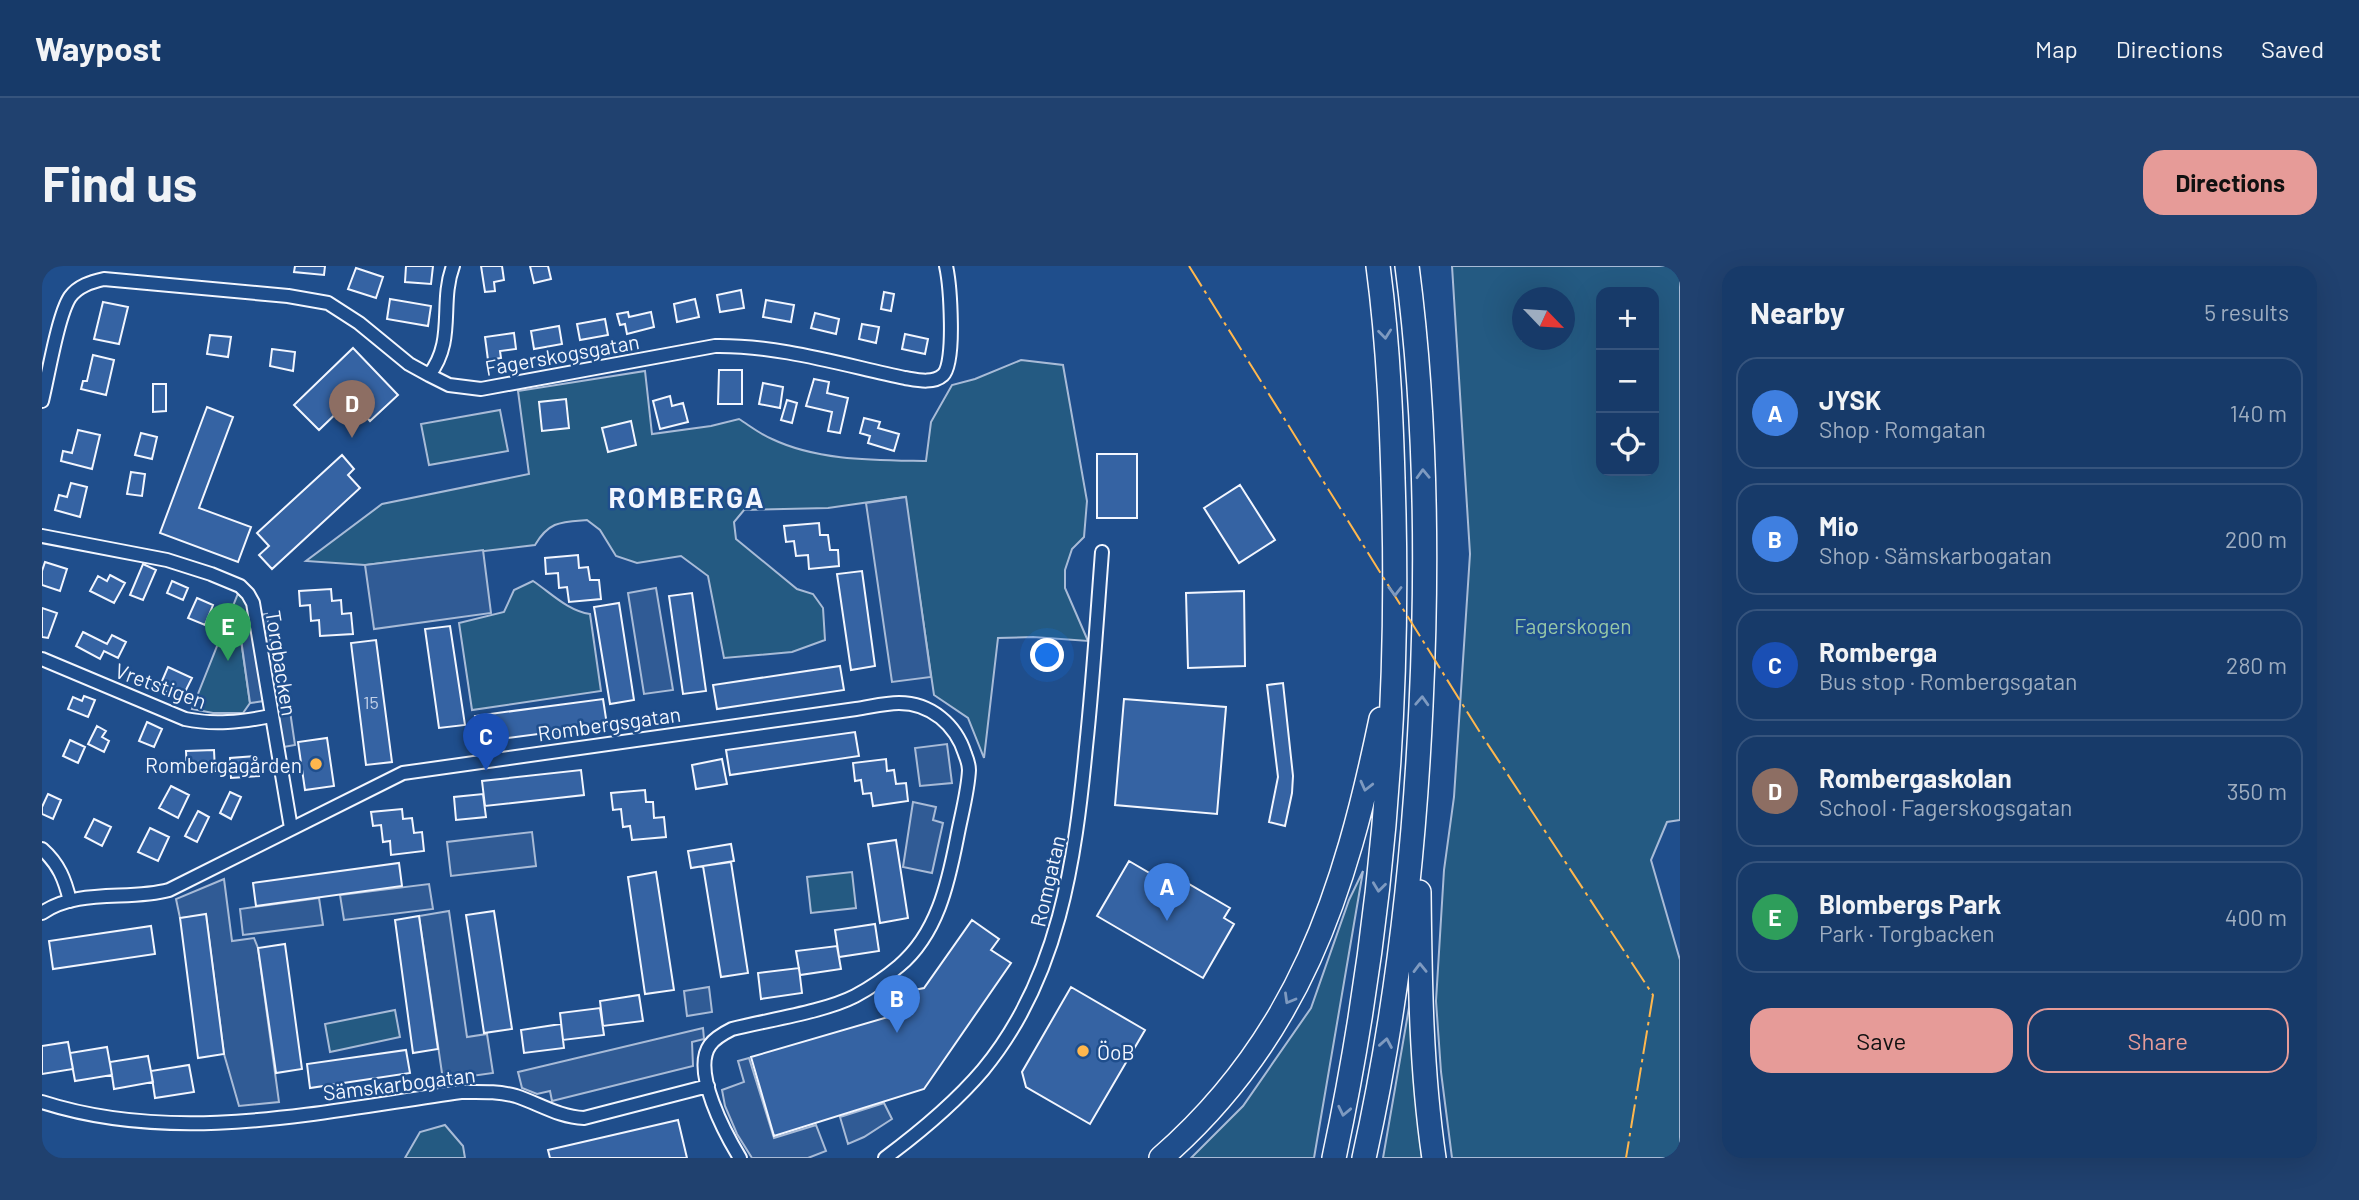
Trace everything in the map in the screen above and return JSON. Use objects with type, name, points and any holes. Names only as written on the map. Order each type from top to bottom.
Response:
[{"type":"highway","points":[[1334,1158],[1365,994],[1379,888],[1395,648],[1393,450],[1378,266]]},
{"type":"highway","points":[[1407,266],[1422,448],[1425,534],[1419,769],[1420,1005],[1434,1158]]},
{"type":"highway","points":[[1161,1158],[1210,1111],[1243,1070],[1274,1027],[1304,972],[1342,880],[1371,767],[1395,648]]},
{"type":"highway","points":[[1364,1158],[1394,997],[1419,769]]},
{"type":"street","points":[[429,375],[443,350],[453,266]]},
{"type":"street","name":"Fagerskogsgatan","points":[[42,401],[63,313],[70,297],[81,286],[104,279],[288,296],[328,303],[359,323],[409,364],[449,385],[481,389],[715,346],[741,345],[924,381],[943,375],[949,363],[951,290],[946,266]]},
{"type":"street","name":"Torgbacken","points":[[42,536],[167,560],[211,573],[240,586],[248,594],[253,603],[291,828]]},
{"type":"street","name":"Romgatan","points":[[885,1158],[940,1114],[985,1068],[1032,992],[1055,938],[1078,832],[1093,683],[1102,552]]},
{"type":"street","name":"Vretstigen","points":[[42,659],[185,719],[206,723],[243,722],[271,716]]},
{"type":"street","name":"Rombergsgatan","points":[[42,913],[70,901],[169,890],[389,779],[415,771],[900,703],[941,717],[961,740],[970,767],[950,876],[944,897],[920,943],[901,965],[854,997],[732,1029],[719,1036],[708,1047],[705,1062],[708,1086]]},
{"type":"street","points":[[42,849],[54,860],[64,878],[70,901]]},
{"type":"street","points":[[708,1086],[724,1132],[740,1158]]},
{"type":"street","name":"Sämskarbogatan","points":[[42,1102],[93,1115],[188,1123],[239,1122],[461,1092],[498,1092],[570,1117],[584,1118],[708,1086]]},
{"type":"green space","name":"Fagerskogen","points":[[1452,266],[1680,266],[1680,820],[1667,822],[1651,860],[1680,960],[1680,1158],[1452,1158],[1441,1072],[1436,1001],[1444,870],[1454,797],[1470,554]]},
{"type":"green space","points":[[1021,360],[1063,365],[1087,501],[1084,537],[1072,549],[1065,570],[1065,588],[1088,641],[1033,637],[998,638],[984,758],[968,718],[934,695],[905,497],[828,508],[744,510],[734,522],[736,539],[797,589],[813,594],[823,608],[825,640],[792,652],[724,658],[708,576],[681,556],[637,563],[616,556],[600,530],[587,520],[556,524],[545,531],[535,545],[365,565],[306,561],[382,504],[529,474],[518,391],[645,371],[652,434],[711,426],[739,419],[768,437],[808,452],[847,458],[926,461],[931,422],[952,385],[975,379]]},
{"type":"green space","points":[[500,410],[508,451],[429,465],[421,424]]},
{"type":"green space","points":[[533,581],[567,605],[590,614],[601,691],[472,710],[459,623],[504,612],[514,590]]},
{"type":"green space","points":[[239,591],[246,597],[253,616],[238,619],[250,703],[243,713],[213,713],[192,709]]},
{"type":"green space","points":[[1363,871],[1314,1158],[1191,1158],[1243,1106],[1311,1008],[1349,900]]},
{"type":"green space","points":[[852,872],[856,908],[811,913],[807,877]]},
{"type":"green space","points":[[1411,996],[1414,1084],[1422,1158],[1383,1158]]},
{"type":"green space","points":[[395,1010],[400,1037],[330,1052],[325,1024]]},
{"type":"green space","points":[[445,1125],[463,1146],[465,1158],[405,1158],[420,1132]]},
{"type":"shaded area","points":[[906,497],[931,677],[892,682],[866,503]]},
{"type":"shaded area","points":[[483,550],[491,613],[374,629],[365,565]]},
{"type":"shaded area","points":[[656,588],[673,690],[644,694],[628,593]]},
{"type":"shaded area","points":[[267,614],[272,651],[281,650],[295,745],[272,749],[264,701],[250,703],[238,618]]},
{"type":"shaded area","points":[[947,744],[952,783],[920,786],[915,748]]},
{"type":"shaded area","points":[[913,802],[936,807],[933,820],[943,823],[932,873],[903,867]]},
{"type":"shaded area","points":[[532,832],[536,866],[451,876],[447,842]]},
{"type":"shaded area","points":[[224,879],[232,941],[254,938],[258,948],[279,1102],[239,1106],[224,1054],[206,915],[180,918],[176,899]]},
{"type":"shaded area","points":[[429,884],[433,909],[344,920],[340,895]]},
{"type":"shaded area","points":[[319,898],[323,925],[243,935],[240,909]]},
{"type":"shaded area","points":[[449,911],[467,1037],[487,1034],[493,1073],[443,1080],[419,916]]},
{"type":"shaded area","points":[[709,987],[712,1012],[687,1016],[684,991]]},
{"type":"shaded area","points":[[703,1028],[704,1039],[692,1042],[693,1066],[552,1101],[550,1091],[537,1094],[522,1088],[518,1072]]},
{"type":"shaded area","points":[[749,1058],[774,1138],[816,1125],[826,1151],[808,1158],[752,1158],[737,1134],[725,1106],[722,1090],[744,1082],[738,1061]]},
{"type":"shaded area","points":[[884,1103],[892,1119],[848,1144],[840,1117]]},
{"type":"building","points":[[295,266],[325,266],[324,275],[294,272]]},
{"type":"building","points":[[406,266],[433,266],[431,284],[405,282]]},
{"type":"building","points":[[481,266],[502,266],[504,280],[494,282],[495,291],[485,292]]},
{"type":"building","points":[[530,266],[548,266],[551,279],[534,283]]},
{"type":"building","points":[[356,268],[383,277],[376,298],[348,289]]},
{"type":"building","points":[[741,290],[744,308],[720,312],[717,295]]},
{"type":"building","points":[[884,292],[894,294],[891,311],[881,309]]},
{"type":"building","points":[[390,299],[431,306],[428,326],[387,319]]},
{"type":"building","points":[[695,299],[699,317],[677,322],[674,304]]},
{"type":"building","points":[[766,300],[794,305],[791,322],[763,317]]},
{"type":"building","points":[[103,302],[128,307],[119,344],[94,339]]},
{"type":"building","points":[[628,312],[629,317],[651,312],[654,327],[627,334],[625,324],[620,325],[617,314]]},
{"type":"building","points":[[815,313],[839,319],[836,334],[811,328]]},
{"type":"building","points":[[605,319],[608,335],[580,340],[577,324]]},
{"type":"building","points":[[862,324],[879,327],[876,343],[859,339]]},
{"type":"building","points":[[559,326],[562,344],[534,349],[531,331]]},
{"type":"building","points":[[514,333],[516,349],[500,351],[501,358],[488,360],[485,337]]},
{"type":"building","points":[[905,334],[928,339],[925,354],[902,349]]},
{"type":"building","points":[[210,335],[231,337],[228,357],[207,354]]},
{"type":"building","points":[[353,348],[398,395],[370,421],[350,400],[319,430],[294,405]]},
{"type":"building","points":[[272,349],[295,352],[293,371],[270,366]]},
{"type":"building","points":[[93,355],[114,360],[106,395],[81,389],[83,381],[87,381]]},
{"type":"building","points":[[719,370],[742,370],[742,404],[718,404]]},
{"type":"building","points":[[814,379],[829,382],[827,393],[848,398],[840,433],[828,431],[832,412],[806,406]]},
{"type":"building","points":[[763,383],[783,387],[780,408],[759,404]]},
{"type":"building","points":[[153,384],[166,384],[166,411],[153,412]]},
{"type":"building","points":[[670,396],[672,406],[683,403],[688,422],[660,429],[653,401]]},
{"type":"building","points":[[566,399],[569,428],[542,431],[539,402]]},
{"type":"building","points":[[787,400],[797,403],[792,423],[781,420]]},
{"type":"building","points":[[207,407],[233,417],[199,508],[251,527],[238,562],[160,533]]},
{"type":"building","points":[[864,418],[880,422],[878,428],[899,434],[894,451],[868,443],[870,436],[860,433]]},
{"type":"building","points":[[631,421],[636,445],[608,452],[602,428]]},
{"type":"building","points":[[78,430],[100,435],[92,469],[61,461],[63,451],[72,453]]},
{"type":"building","points":[[141,433],[157,437],[152,459],[135,455]]},
{"type":"building","points":[[1097,454],[1137,454],[1137,518],[1097,518]]},
{"type":"building","points":[[342,455],[354,469],[348,475],[360,488],[272,569],[259,555],[269,546],[257,533]]},
{"type":"building","points":[[131,472],[145,474],[142,496],[127,494]]},
{"type":"building","points":[[71,483],[87,487],[80,517],[55,510],[59,495],[67,497]]},
{"type":"building","points":[[1240,485],[1275,540],[1239,563],[1204,508]]},
{"type":"building","points":[[819,523],[820,535],[828,535],[830,550],[838,550],[839,566],[809,569],[808,555],[796,556],[794,541],[786,542],[784,526]]},
{"type":"building","points":[[578,555],[579,568],[588,567],[590,580],[599,580],[601,599],[569,602],[567,587],[559,588],[558,573],[546,574],[545,558]]},
{"type":"building","points":[[45,562],[67,569],[60,591],[42,585]]},
{"type":"building","points":[[143,564],[156,570],[143,600],[130,595]]},
{"type":"building","points":[[862,571],[875,666],[851,670],[837,574]]},
{"type":"building","points":[[110,575],[125,583],[114,603],[90,591],[98,576],[107,581]]},
{"type":"building","points":[[172,581],[188,588],[183,600],[167,593]]},
{"type":"building","points":[[331,589],[332,601],[341,600],[342,614],[351,613],[353,634],[320,636],[319,620],[311,621],[310,605],[300,606],[299,591]]},
{"type":"building","points":[[1244,591],[1245,666],[1188,668],[1186,593]]},
{"type":"building","points":[[692,593],[706,691],[683,694],[669,596]]},
{"type":"building","points":[[197,598],[213,605],[205,625],[188,618]]},
{"type":"building","points":[[619,603],[634,700],[610,704],[594,607]]},
{"type":"building","points":[[42,608],[57,613],[48,638],[42,637]]},
{"type":"building","points":[[450,626],[465,725],[439,728],[425,629]]},
{"type":"building","points":[[83,632],[107,644],[112,635],[126,642],[118,658],[104,651],[100,659],[76,646]]},
{"type":"building","points":[[376,640],[392,762],[366,765],[351,643]]},
{"type":"building","points":[[840,666],[844,690],[717,709],[713,685]]},
{"type":"building","points":[[168,667],[192,678],[185,692],[179,689],[176,696],[159,688]]},
{"type":"building","points":[[1283,683],[1293,776],[1285,826],[1269,822],[1278,777],[1267,685]]},
{"type":"building","points":[[84,696],[95,700],[88,717],[68,709],[73,697],[82,701]]},
{"type":"building","points":[[603,699],[607,725],[478,742],[475,716]]},
{"type":"building","points":[[1124,699],[1226,707],[1217,814],[1115,805]]},
{"type":"building","points":[[147,722],[162,729],[154,747],[139,741]]},
{"type":"building","points":[[97,726],[106,731],[102,737],[109,741],[104,752],[88,744]]},
{"type":"building","points":[[855,732],[859,756],[730,775],[726,750]]},
{"type":"building","name":"Rombergagården","points":[[327,738],[334,786],[305,790],[298,742]]},
{"type":"building","points":[[70,740],[85,747],[78,763],[63,756]]},
{"type":"building","points":[[214,750],[215,771],[187,772],[186,751]]},
{"type":"building","points":[[257,756],[259,776],[231,778],[230,758]]},
{"type":"building","points":[[722,759],[727,784],[696,789],[692,765]]},
{"type":"building","points":[[886,759],[887,771],[894,770],[896,784],[906,783],[908,801],[873,806],[871,793],[863,794],[861,780],[855,781],[853,763]]},
{"type":"building","points":[[581,770],[584,795],[485,806],[482,781]]},
{"type":"building","points":[[171,786],[189,795],[178,818],[159,808]]},
{"type":"building","points":[[645,790],[646,802],[653,802],[654,818],[664,817],[666,837],[632,840],[630,826],[623,827],[621,809],[613,810],[611,793]]},
{"type":"building","points":[[230,792],[241,797],[231,819],[220,813]]},
{"type":"building","points":[[48,794],[61,800],[53,819],[42,814]]},
{"type":"building","points":[[483,794],[486,817],[456,820],[454,797]]},
{"type":"building","points":[[402,809],[403,819],[412,818],[414,833],[422,832],[424,851],[391,855],[390,841],[383,842],[381,825],[373,826],[371,812]]},
{"type":"building","points":[[198,811],[209,817],[197,842],[185,836]]},
{"type":"building","points":[[94,819],[111,827],[102,846],[85,837]]},
{"type":"building","points":[[150,828],[169,837],[158,861],[138,852]]},
{"type":"building","points":[[896,840],[908,918],[880,923],[868,844]]},
{"type":"building","points":[[731,844],[734,861],[691,868],[688,851]]},
{"type":"building","points":[[1129,861],[1165,882],[1170,873],[1230,908],[1224,918],[1234,924],[1203,978],[1097,916]]},
{"type":"building","points":[[731,862],[748,973],[721,977],[703,866]]},
{"type":"building","points":[[399,863],[402,886],[256,906],[253,883]]},
{"type":"building","points":[[656,872],[674,990],[645,994],[628,877]]},
{"type":"building","points":[[494,911],[512,1029],[484,1033],[466,915]]},
{"type":"building","points":[[206,914],[224,1054],[198,1058],[180,918]]},
{"type":"building","points":[[419,916],[438,1049],[413,1053],[395,920]]},
{"type":"building","points":[[972,920],[999,939],[991,950],[1011,963],[924,1089],[774,1136],[751,1057],[912,1010],[909,991],[924,988]]},
{"type":"building","points":[[875,924],[879,951],[839,957],[835,930]]},
{"type":"building","points":[[151,926],[155,954],[53,969],[49,941]]},
{"type":"building","points":[[285,944],[302,1069],[276,1073],[258,948]]},
{"type":"building","points":[[837,946],[841,969],[800,975],[796,951]]},
{"type":"building","points":[[799,968],[802,993],[761,999],[758,973]]},
{"type":"building","name":"ÖoB","points":[[1071,987],[1145,1030],[1090,1124],[1026,1087],[1022,1072]]},
{"type":"building","points":[[639,995],[643,1021],[603,1026],[600,1001]]},
{"type":"building","points":[[600,1008],[604,1035],[563,1040],[560,1013]]},
{"type":"building","points":[[561,1024],[564,1048],[524,1053],[521,1030]]},
{"type":"building","points":[[68,1042],[73,1069],[42,1074],[42,1046]]},
{"type":"building","points":[[107,1047],[112,1075],[75,1081],[70,1053]]},
{"type":"building","points":[[406,1050],[410,1073],[310,1088],[307,1064]]},
{"type":"building","points":[[148,1056],[153,1082],[114,1089],[110,1062]]},
{"type":"building","points":[[189,1065],[194,1092],[155,1098],[151,1071]]},
{"type":"building","points":[[678,1120],[687,1158],[550,1158],[548,1150]]},
{"type":"power","points":[[1189,266],[1481,734],[1653,995],[1626,1158]]},
{"type":"place","name":"Rombergaskolan","points":[[352,438]]},
{"type":"place","name":"Blombergs Park","points":[[228,661]]},
{"type":"place","name":"Rombergagården","points":[[316,764]]},
{"type":"place","name":"Romberga","points":[[486,771]]},
{"type":"place","name":"JYSK","points":[[1167,921]]},
{"type":"place","name":"Mio","points":[[897,1033]]},
{"type":"place","name":"ÖoB","points":[[1083,1051]]},
{"type":"district","name":"ROMBERGA","points":[[687,497]]}]
